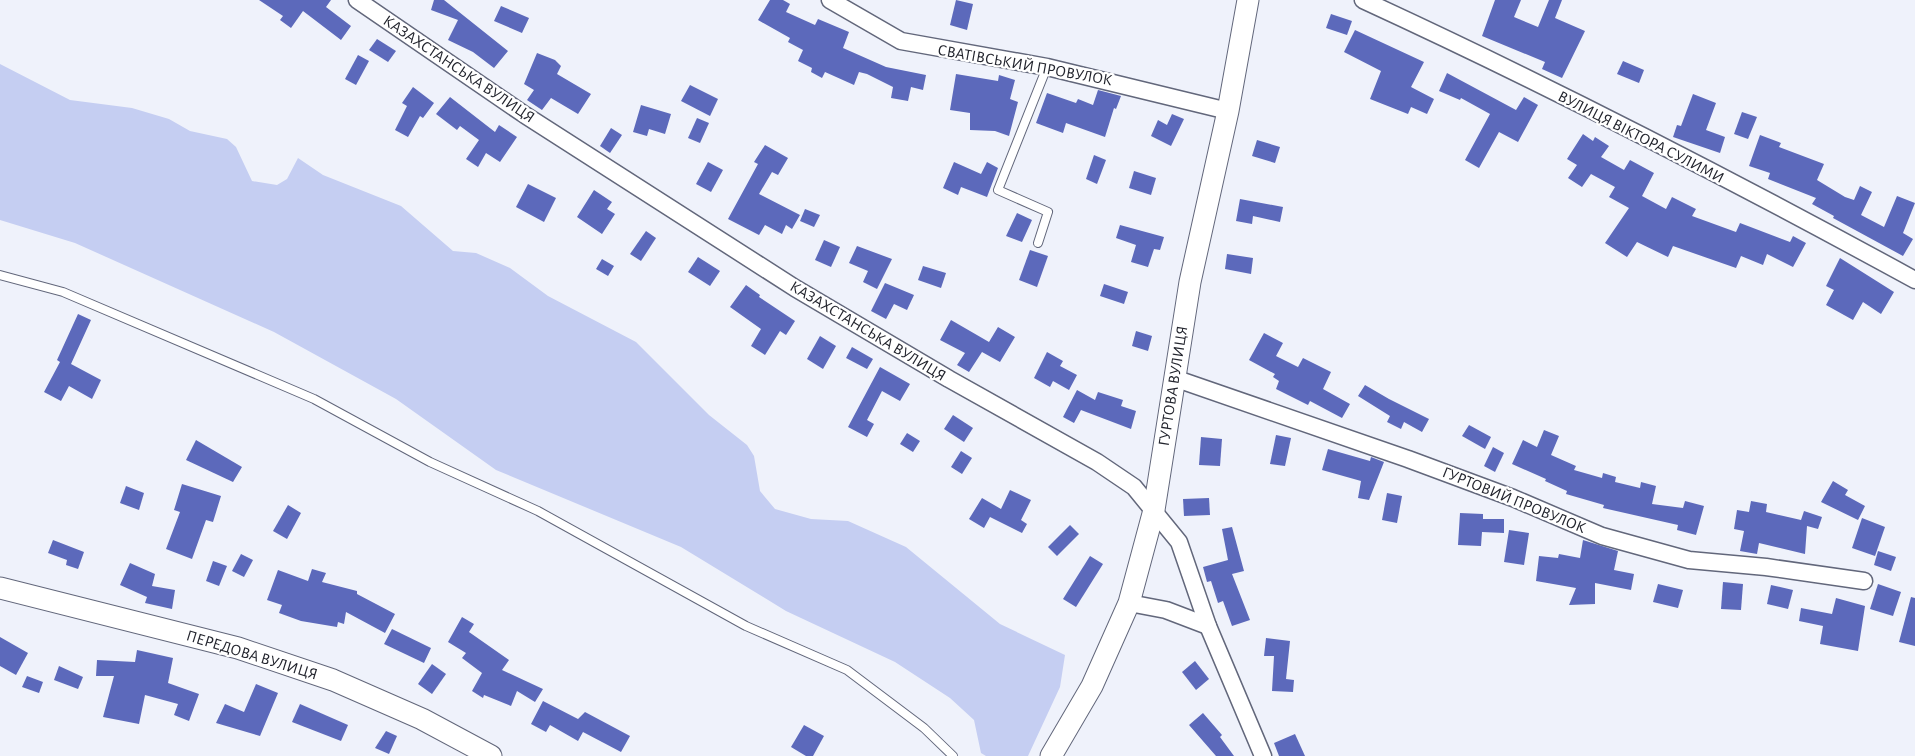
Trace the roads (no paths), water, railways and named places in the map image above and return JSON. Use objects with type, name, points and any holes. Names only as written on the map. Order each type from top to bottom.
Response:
[{"type":"street","name":"КАЗАХСТАНСЬКА ВУЛИЦЯ","points":[[357,0],[525,115],[795,288],[949,379],[1097,462],[1134,487],[1179,542],[1208,626],[1263,756]]},
{"type":"street","name":"СВАТІВСЬКИЙ ПРОВУЛОК","points":[[830,0],[901,41],[1047,66],[1228,111]]},
{"type":"street","name":"ГУРТОВА ВУЛИЦЯ","points":[[1051,756],[1092,686],[1129,603],[1154,510],[1190,282],[1228,111],[1248,0]]},
{"type":"street","name":"ВУЛИЦЯ ВІКТОРА СУЛИМИ","points":[[1363,0],[1437,34],[1787,210],[1915,280]]},
{"type":"street","name":"ГУРТОВИЙ ПРОВУЛОК","points":[[1174,378],[1408,459],[1602,536],[1689,560],[1766,567],[1864,581]]},
{"type":"street","name":"ПЕРЕДОВА ВУЛИЦЯ","points":[[0,588],[238,648],[333,680],[422,719],[491,756]]},
{"type":"street","points":[[1129,603],[1166,610],[1208,626]]},
{"type":"lane","points":[[1038,243],[1048,212],[998,190],[1047,66]]},
{"type":"lane","points":[[0,275],[63,292],[314,399],[430,462],[538,512],[747,626],[847,670],[924,729],[953,756]]},
{"type":"water","points":[[0,64],[70,100],[132,108],[169,119],[190,131],[227,139],[236,147],[252,181],[277,185],[287,179],[298,158],[323,175],[401,206],[453,251],[476,253],[510,268],[548,296],[636,342],[709,415],[747,445],[754,456],[760,491],[775,509],[811,519],[848,521],[906,547],[1000,624],[1065,655],[1060,687],[1028,756],[986,756],[981,753],[974,720],[950,698],[895,662],[786,611],[681,547],[496,470],[396,399],[274,332],[75,243],[0,220]]}]
